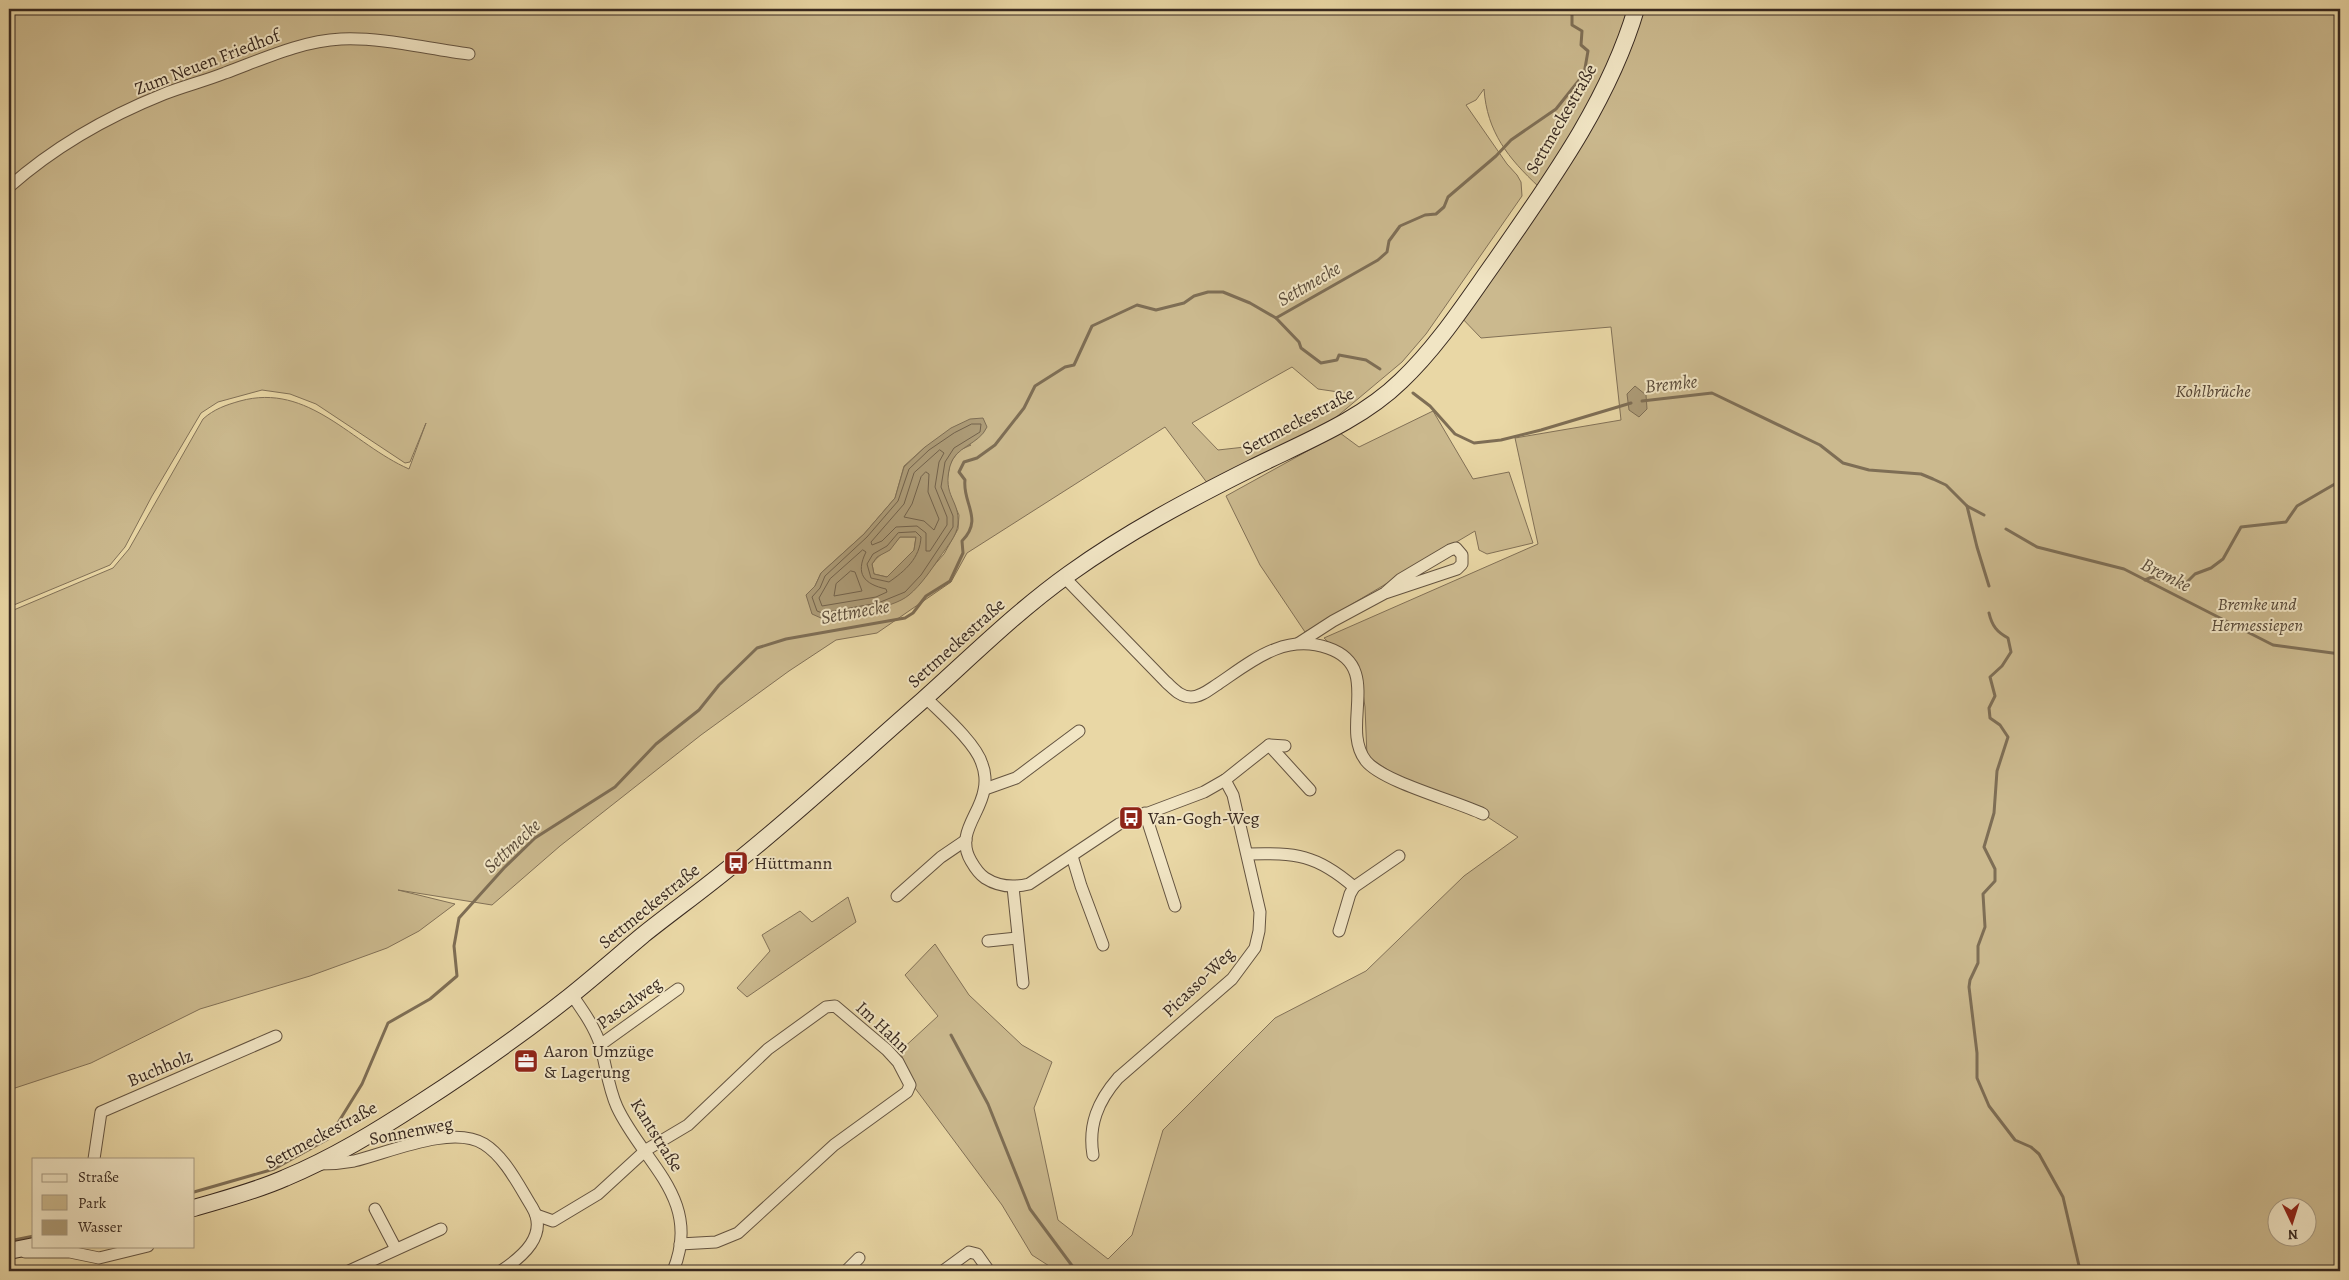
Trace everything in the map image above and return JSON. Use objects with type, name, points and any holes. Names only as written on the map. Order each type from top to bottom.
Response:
[{"type":"street","name":"Settmeckestraße","points":[[195,1208],[260,1188],[353,1145],[438,1091],[516,1038],[572,995],[644,934],[736,863],[926,698],[974,652],[1064,577],[1112,544],[1163,514],[1318,436],[1374,404],[1400,383],[1458,314],[1567,154],[1605,86],[1626,40],[1636,9]]},
{"type":"street","name":"Zum Neuen Friedhof","points":[[9,187],[29,169],[113,118],[164,94],[272,55],[312,43],[341,39],[366,40],[469,54]]},
{"type":"street","points":[[1297,644],[1333,620],[1385,594],[1458,569],[1462,564],[1462,555],[1456,548],[1450,550],[1401,579],[1385,594]]},
{"type":"street","points":[[1064,577],[1170,686],[1182,695],[1197,696],[1261,656],[1297,644],[1310,643],[1329,649],[1343,657],[1354,670],[1358,685],[1356,737],[1367,762],[1386,775],[1483,814]]},
{"type":"street","points":[[926,698],[955,726],[978,754],[982,764],[985,789],[980,804],[967,829],[968,856],[981,875],[1000,885],[1013,887],[1029,884],[1107,831],[1145,813],[1204,792],[1226,780],[1269,745],[1285,746]]},
{"type":"street","points":[[985,789],[1016,778],[1079,732]]},
{"type":"street","points":[[1269,745],[1310,790]]},
{"type":"street","name":"Picasso-Weg","points":[[1092,1155],[1091,1136],[1093,1122],[1105,1092],[1118,1078],[1232,979],[1255,948],[1259,931],[1260,912],[1233,795],[1226,780]]},
{"type":"street","points":[[1145,813],[1175,906]]},
{"type":"street","points":[[897,896],[941,857],[966,840]]},
{"type":"street","points":[[1248,854],[1276,853],[1308,857],[1328,866],[1354,886]]},
{"type":"street","points":[[1072,856],[1080,886],[1103,945]]},
{"type":"street","points":[[1339,931],[1354,886],[1399,856]]},
{"type":"street","points":[[1013,887],[1023,983]]},
{"type":"street","points":[[988,941],[1017,938]]},
{"type":"street","name":"Pascalweg","points":[[600,1045],[678,989]]},
{"type":"street","name":"Kantstraße","points":[[572,995],[591,1022],[600,1045],[615,1101],[622,1116],[646,1150],[669,1188],[676,1206],[680,1244],[673,1271]]},
{"type":"street","name":"Im Hahn","points":[[646,1150],[688,1125],[768,1049],[810,1017],[830,1005],[835,1006],[887,1050],[898,1062],[910,1085],[907,1092],[834,1145],[741,1231],[716,1242],[680,1244]]},
{"type":"street","name":"Buchholz","points":[[94,1158],[101,1112],[276,1036]]},
{"type":"street","name":"Sonnenweg","points":[[314,1164],[354,1161],[431,1140],[467,1138],[483,1143],[499,1157],[536,1215]]},
{"type":"street","points":[[501,1271],[530,1248],[535,1233],[536,1215],[553,1222],[598,1194],[646,1150]]},
{"type":"street","points":[[375,1209],[396,1250]]},
{"type":"street","points":[[349,1271],[442,1229]]},
{"type":"street","points":[[9,1251],[32,1246]]},
{"type":"street","points":[[9,1251],[70,1252],[98,1258],[140,1248]]},
{"type":"street","points":[[943,1271],[969,1252],[980,1257],[989,1271]]},
{"type":"street","points":[[846,1271],[859,1258]]},
{"type":"green space","points":[[9,9],[1631,9],[1594,97],[1539,187],[1518,166],[1501,143],[1490,118],[1484,89],[1476,100],[1466,105],[1507,164],[1517,175],[1521,182],[1522,196],[1426,334],[1402,362],[1316,434],[1208,484],[1165,427],[967,553],[951,582],[877,633],[836,640],[789,671],[701,735],[560,846],[492,905],[398,890],[455,904],[419,931],[387,948],[310,976],[200,1009],[91,1063],[9,1090],[9,612],[113,568],[129,549],[203,419],[220,408],[240,401],[265,397],[288,400],[329,418],[388,458],[409,469],[426,423],[410,462],[405,463],[316,404],[290,394],[262,390],[218,402],[201,413],[152,496],[125,547],[110,565],[9,607],[9,192],[24,178],[9,172]],"holes":[[[1292,367],[1318,389],[1352,394],[1245,447],[1218,450],[1192,423]],[[971,445],[958,451],[950,464],[946,487],[959,515],[958,529],[944,554],[907,596],[880,608],[815,586],[821,573],[864,534],[895,498],[904,466],[925,447]]]},
{"type":"green space","points":[[1639,9],[2340,9],[2340,1271],[1057,1271],[1032,1255],[1002,1205],[912,1084],[900,1051],[938,1016],[905,975],[935,944],[969,995],[1022,1045],[1052,1062],[1034,1108],[1058,1220],[1108,1259],[1132,1235],[1163,1130],[1275,1018],[1366,971],[1464,876],[1518,837],[1483,814],[1394,774],[1367,756],[1365,707],[1360,672],[1324,638],[1538,544],[1515,438],[1621,420],[1611,327],[1481,338],[1458,314],[1540,195]]},
{"type":"green space","points":[[1433,411],[1473,479],[1509,472],[1533,543],[1487,554],[1479,550],[1475,531],[1305,632],[1260,565],[1226,496],[1340,433],[1359,447]]},
{"type":"green space","points":[[900,537],[916,537],[914,550],[887,577],[874,574],[872,564]]},
{"type":"green space","points":[[848,897],[856,922],[747,997],[737,988],[770,951],[762,935],[800,911],[812,922]]},
{"type":"water","points":[[1635,386],[1646,395],[1647,409],[1639,417],[1629,410],[1627,394]]},
{"type":"water","points":[[983,418],[987,427],[979,438],[957,454],[950,466],[948,484],[958,516],[956,533],[922,582],[901,600],[879,608],[821,618],[812,614],[806,595],[815,586],[821,573],[864,534],[895,498],[904,467],[925,447],[951,428],[970,419]],"holes":[[[900,537],[916,537],[914,550],[887,577],[874,574],[872,564],[877,557],[890,550]]]},
{"type":"waterway","name":"Settmecke","points":[[195,1192],[274,1169],[328,1139],[362,1084],[388,1023],[430,999],[457,976],[454,946],[459,918],[504,868],[535,838],[615,787],[656,744],[699,710],[719,685],[757,648],[786,639],[905,618],[913,613],[926,596],[950,581],[963,553],[962,541],[968,533],[972,518],[966,496],[965,480],[959,472],[964,462],[977,458],[995,445],[1024,408],[1035,386],[1065,367],[1074,365],[1092,326],[1137,305],[1156,310],[1184,303],[1194,296],[1208,292],[1223,292],[1250,303],[1276,318],[1378,260],[1387,252],[1389,241],[1400,226],[1425,215],[1436,214],[1444,207],[1448,197],[1496,156],[1511,140],[1556,109],[1584,74],[1588,51],[1581,45],[1582,31],[1572,25],[1572,9]]},
{"type":"waterway","name":"Bremke","points":[[1276,318],[1299,342],[1301,348],[1321,363],[1337,360],[1339,355],[1366,360],[1380,369]]},
{"type":"waterway","name":"Bremke","points":[[1413,393],[1430,406],[1455,434],[1474,443],[1501,440],[1541,430],[1631,403]]},
{"type":"waterway","name":"Bremke","points":[[1642,401],[1712,393],[1820,445],[1843,463],[1869,470],[1921,474],[1933,479],[1946,485],[1967,506],[1984,515]]},
{"type":"waterway","points":[[2145,580],[2152,577],[2179,585],[2187,582],[2195,574],[2211,568],[2223,559],[2241,527],[2286,522],[2297,506],[2340,481]]},
{"type":"waterway","points":[[1967,506],[1989,586]]},
{"type":"waterway","name":"Bremke","points":[[2006,529],[2037,547],[2124,569],[2273,645],[2340,654]]},
{"type":"waterway","points":[[1989,613],[1995,628],[2008,638],[2011,652],[2002,666],[1990,677],[1995,696],[1989,708],[1990,718],[2000,725],[2008,737],[1997,771],[1994,813],[1984,847],[1995,869],[1995,881],[1983,894],[1985,927],[1978,946],[1978,963],[1970,980],[1969,987],[1977,1053],[1977,1078],[1989,1106],[2015,1140],[2031,1147],[2039,1154],[2063,1197],[2080,1270]]},
{"type":"waterway","points":[[951,1035],[988,1104],[1030,1209],[1076,1271]]},
{"type":"waterway","name":"Settmecke","points":[[9,1241],[32,1236]]},
{"type":"place","name":"Van-Gogh-Weg","points":[[1131,818]]},
{"type":"place","name":"Hüttmann","points":[[736,863]]},
{"type":"place","name":"Aaron Umzüge & Lagerung","points":[[526,1061]]},
{"type":"park label","name":"Kohlbrüche","points":[[2213,391]]},
{"type":"park label","name":"Bremke und Hermessiepen","points":[[2257,614]]}]
